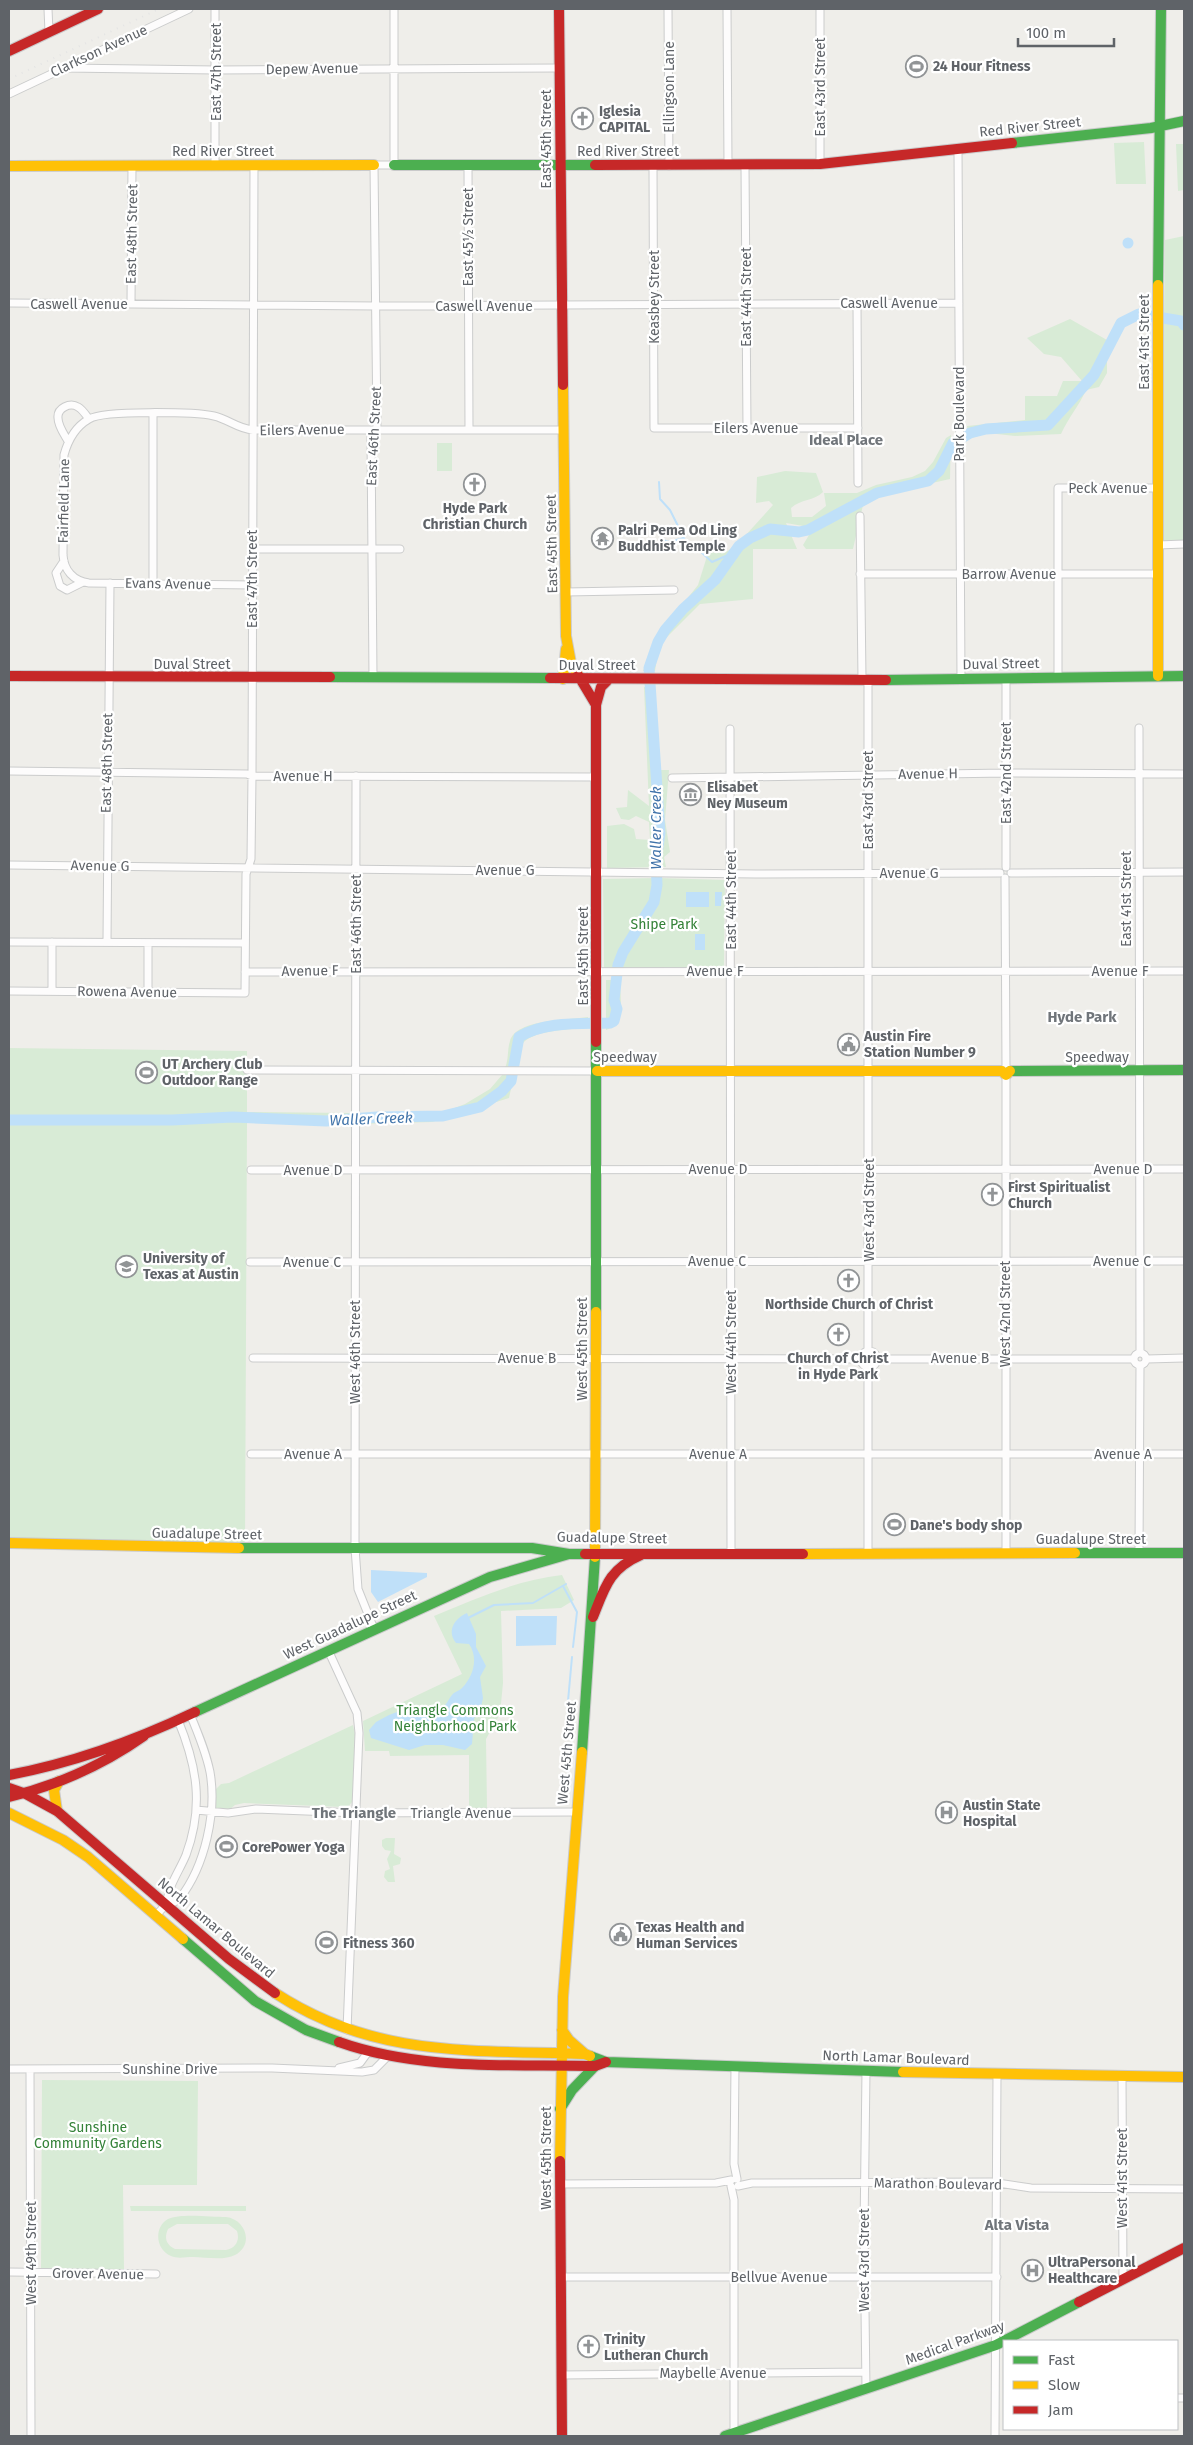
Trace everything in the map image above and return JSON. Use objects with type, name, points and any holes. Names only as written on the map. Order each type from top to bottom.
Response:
[{"type":"main road","points":[[9,51],[98,9]]},
{"type":"main road","name":"East 45th Street","points":[[559,9],[567,645],[572,663],[596,705],[597,1071]]},
{"type":"main road","name":"East 41st Street","points":[[1158,676],[1159,126],[1162,9]]},
{"type":"main road","name":"Red River Street","points":[[394,165],[745,166],[820,164],[1159,126],[1184,121]]},
{"type":"main road","name":"Red River Street","points":[[9,166],[374,165]]},
{"type":"main road","points":[[563,679],[563,656],[567,645]]},
{"type":"main road","name":"Duval Street","points":[[9,676],[108,678],[373,677],[581,680],[960,679],[1184,676]]},
{"type":"main road","points":[[596,705],[601,687],[609,679]]},
{"type":"main road","name":"Speedway","points":[[597,1071],[1184,1070]]},
{"type":"main road","name":"West 45th Street","points":[[561,2433],[560,2109],[564,1974],[593,1617],[595,1552],[597,1071]]},
{"type":"main road","name":"Guadalupe Street","points":[[9,1543],[355,1548],[532,1548],[569,1554],[595,1552],[1184,1552]]},
{"type":"main road","points":[[593,1617],[612,1572],[627,1560],[650,1552]]},
{"type":"main road","name":"West Guadalupe Street","points":[[9,1797],[26,1794],[59,1781],[130,1747],[148,1734],[190,1714],[490,1577],[569,1554]]},
{"type":"main road","name":"West Guadalupe Street","points":[[9,1775],[41,1770],[73,1760],[127,1738],[148,1734]]},
{"type":"main road","points":[[57,1811],[54,1790],[59,1781]]},
{"type":"main road","name":"North Lamar Boulevard","points":[[9,1788],[26,1794],[57,1811],[239,1968],[280,1998],[328,2024],[390,2042],[444,2049],[585,2054],[606,2062],[997,2075],[1184,2077]]},
{"type":"main road","name":"North Lamar Boulevard","points":[[9,1813],[64,1840],[88,1857],[236,1985],[270,2010],[306,2030],[368,2052],[422,2062],[561,2066],[595,2066],[606,2062]]},
{"type":"main road","points":[[88,1857],[97,1854],[129,1872]]},
{"type":"main road","points":[[270,2010],[280,1998]]},
{"type":"main road","points":[[562,2030],[568,2040],[585,2054]]},
{"type":"main road","points":[[368,2052],[390,2042]]},
{"type":"main road","points":[[560,2109],[572,2090],[595,2066]]},
{"type":"main road","name":"Medical Parkway","points":[[1006,2340],[1184,2248]]},
{"type":"main road","name":"Medical Parkway","points":[[731,2435],[1003,2341]]},
{"type":"street","points":[[48,9],[49,32]]},
{"type":"street","name":"Clarkson Avenue","points":[[9,94],[189,9]]},
{"type":"street","name":"East 47th Street","points":[[215,9],[215,165]]},
{"type":"street","points":[[394,9],[394,165]]},
{"type":"street","name":"Ellingson Lane","points":[[668,9],[669,166]]},
{"type":"street","points":[[727,9],[728,166]]},
{"type":"street","name":"East 43rd Street","points":[[820,9],[820,164]]},
{"type":"street","name":"Depew Avenue","points":[[65,68],[216,70],[560,68]]},
{"type":"street","name":"Park Boulevard","points":[[958,149],[960,679]]},
{"type":"street","name":"East 48th Street","points":[[131,304],[132,165]]},
{"type":"street","name":"East 47th Street","points":[[245,993],[246,874],[251,859],[252,776],[254,165]]},
{"type":"street","name":"Red River Street","points":[[374,165],[394,165]]},
{"type":"street","name":"East 46th Street","points":[[373,677],[371,437],[377,429],[374,165]]},
{"type":"street","name":"East 45½ Street","points":[[468,165],[469,429]]},
{"type":"street","name":"Keasbey Street","points":[[653,165],[654,428]]},
{"type":"street","name":"East 44th Street","points":[[745,166],[747,428]]},
{"type":"street","name":"Caswell Avenue","points":[[9,303],[563,306],[654,303],[959,303]]},
{"type":"street","points":[[857,303],[858,484]]},
{"type":"street","points":[[68,440],[58,421],[57,415],[61,409],[72,405],[79,407],[89,419]]},
{"type":"street","name":"Eilers Avenue","points":[[77,429],[89,419],[106,413],[200,414],[217,417],[242,429],[253,430],[564,430]]},
{"type":"street","points":[[153,414],[153,583]]},
{"type":"street","name":"Eilers Avenue","points":[[654,428],[858,428]]},
{"type":"street","name":"Fairfield Lane","points":[[71,575],[64,561],[64,455],[68,440],[77,429]]},
{"type":"street","name":"Peck Avenue","points":[[1058,574],[1058,488],[1158,488]]},
{"type":"street","name":"East 43rd Street","points":[[860,516],[860,574],[868,774],[869,1070]]},
{"type":"street","points":[[1158,545],[1184,544]]},
{"type":"street","points":[[252,549],[400,549]]},
{"type":"street","name":"Evans Avenue","points":[[64,561],[56,573],[60,586],[67,590],[83,582]]},
{"type":"street","name":"Barrow Avenue","points":[[860,574],[1158,574]]},
{"type":"street","points":[[1058,574],[1058,677]]},
{"type":"street","name":"Evans Avenue","points":[[71,575],[83,582],[252,585]]},
{"type":"street","name":"East 48th Street","points":[[107,942],[110,583]]},
{"type":"street","points":[[566,592],[674,590]]},
{"type":"street","name":"East 42nd Street","points":[[1006,678],[1006,1071]]},
{"type":"street","name":"East 41st Street","points":[[1139,728],[1139,1070]]},
{"type":"street","name":"East 44th Street","points":[[730,729],[731,1071]]},
{"type":"street","name":"Avenue H","points":[[9,771],[107,771],[247,774],[252,776],[597,777]]},
{"type":"street","name":"Avenue H","points":[[672,778],[730,775],[1184,774]]},
{"type":"street","name":"East 46th Street","points":[[356,776],[356,1071]]},
{"type":"street","name":"Avenue G","points":[[9,865],[651,873],[1184,872]]},
{"type":"street","points":[[9,942],[245,943]]},
{"type":"street","points":[[52,942],[52,991]]},
{"type":"street","points":[[148,943],[148,993]]},
{"type":"street","name":"Avenue F","points":[[245,972],[1184,971]]},
{"type":"street","name":"Rowena Avenue","points":[[9,991],[245,993]]},
{"type":"street","name":"Speedway","points":[[247,1070],[597,1071]]},
{"type":"street","name":"West 43rd Street","points":[[868,1351],[869,1070]]},
{"type":"street","points":[[1139,1070],[1140,1352],[1134,1358],[1140,1365],[1139,1552]]},
{"type":"street","name":"West 46th Street","points":[[356,1071],[354,1114],[355,1548],[358,1589],[374,1629]]},
{"type":"street","name":"West 44th Street","points":[[731,1071],[731,1552]]},
{"type":"street","name":"West 42nd Street","points":[[1006,1071],[1004,1169],[1006,1552]]},
{"type":"street","name":"Avenue D","points":[[251,1170],[1184,1169]]},
{"type":"street","name":"Avenue C","points":[[250,1262],[1184,1261]]},
{"type":"street","points":[[868,1351],[873,1352],[876,1359],[874,1364],[868,1366],[862,1363],[861,1359],[864,1353],[868,1351]]},
{"type":"street","points":[[1140,1352],[1144,1353],[1147,1358]]},
{"type":"street","name":"Avenue B","points":[[253,1358],[861,1359]]},
{"type":"street","name":"Avenue B","points":[[876,1359],[1134,1358]]},
{"type":"street","points":[[1147,1358],[1184,1358]]},
{"type":"street","points":[[1140,1365],[1147,1358]]},
{"type":"street","points":[[868,1366],[868,1552]]},
{"type":"street","name":"Avenue A","points":[[251,1454],[731,1454],[868,1456],[1184,1454]]},
{"type":"street","points":[[328,1650],[357,1713],[359,1733],[346,2028]]},
{"type":"street","points":[[156,1916],[167,1905],[178,1901],[198,1868],[207,1838],[212,1788],[207,1758],[190,1714]]},
{"type":"street","points":[[167,1905],[167,1892],[176,1877],[190,1844],[196,1810],[196,1778],[193,1762],[178,1720]]},
{"type":"street","name":"Triangle Avenue","points":[[196,1810],[211,1812],[256,1809],[356,1813],[576,1812]]},
{"type":"street","name":"Sunshine Drive","points":[[331,2070],[356,2065],[368,2052]]},
{"type":"street","name":"Sunshine Drive","points":[[9,2069],[272,2068],[348,2072],[370,2071],[388,2056]]},
{"type":"street","points":[[731,2435],[734,2373],[734,2066]]},
{"type":"street","name":"West 49th Street","points":[[30,2069],[31,2436]]},
{"type":"street","name":"West 43rd Street","points":[[866,2071],[864,2182],[866,2389]]},
{"type":"street","points":[[995,2436],[997,2075]]},
{"type":"street","name":"West 41st Street","points":[[1122,2077],[1123,2279]]},
{"type":"street","name":"Marathon Boulevard","points":[[560,2184],[716,2183],[718,2181],[734,2183],[864,2182],[997,2184],[1031,2188],[1184,2189]]},
{"type":"street","name":"Grover Avenue","points":[[9,2272],[156,2274]]},
{"type":"street","name":"Bellvue Avenue","points":[[560,2277],[997,2277]]},
{"type":"street","name":"Maybelle Avenue","points":[[560,2375],[865,2372]]},
{"type":"street","points":[[995,2396],[1003,2396]]},
{"type":"green space","points":[[1144,142],[1146,184],[1116,184],[1114,143]]},
{"type":"green space","points":[[1176,144],[1184,144],[1184,190],[1178,191]]},
{"type":"green space","points":[[1184,236],[1184,540],[1165,542],[1161,537],[1165,240]]},
{"type":"green space","points":[[1070,319],[1107,340],[1107,373],[1099,387],[1086,390],[1061,434],[1015,436],[988,433],[968,439],[967,426],[1025,420],[1025,396],[1057,396],[1063,381],[1082,381],[1061,357],[1044,354],[1027,338]]},
{"type":"green space","points":[[951,435],[950,479],[883,494],[863,505],[853,549],[806,549],[803,545],[809,535],[809,527],[786,523],[797,549],[753,549],[753,599],[700,604],[659,645],[655,671],[643,671],[659,634],[698,585],[708,553],[728,551],[744,537],[773,505],[769,501],[756,503],[757,477],[785,471],[816,473],[823,492],[791,508],[792,517],[812,517],[826,506],[824,493],[857,493],[876,485],[912,477],[925,471],[933,462],[946,438]]},
{"type":"green space","points":[[437,443],[452,443],[452,471],[437,471]]},
{"type":"green space","points":[[644,687],[654,688],[659,770],[669,770],[665,820],[670,852],[664,857],[666,867],[607,868],[607,826],[624,824],[634,829],[636,839],[650,840],[649,822],[636,816],[629,820],[621,819],[616,808],[627,807],[628,790],[649,806]]},
{"type":"green space","name":"Shipe Park","points":[[603,879],[725,880],[724,969],[604,968]]},
{"type":"green space","points":[[606,980],[620,980],[621,1002],[617,1022],[606,1030]]},
{"type":"green space","points":[[588,1017],[588,1028],[552,1031],[526,1040],[521,1047],[516,1068],[505,1068],[510,1041],[514,1034],[522,1028],[544,1022]]},
{"type":"green space","name":"University of Texas at Austin","points":[[9,1048],[247,1051],[247,1112],[350,1113],[350,1124],[247,1122],[245,1548],[9,1543]]},
{"type":"green space","points":[[502,1075],[514,1075],[509,1098],[432,1122],[359,1124],[359,1113],[447,1111],[465,1104],[490,1089]]},
{"type":"green space","name":"Triangle Commons Neighborhood Park","points":[[562,1575],[574,1600],[561,1608],[501,1611],[503,1683],[500,1714],[486,1739],[487,1808],[469,1808],[469,1755],[390,1756],[389,1751],[365,1751],[363,1721],[462,1674],[434,1616],[513,1586]]},
{"type":"green space","name":"Triangle Commons Neighborhood Park","points":[[353,1725],[355,1734],[353,1801],[346,1809],[343,1807],[244,1803],[235,1805],[230,1809],[214,1808],[212,1793],[221,1784],[229,1783]]},
{"type":"green space","points":[[395,1838],[394,1854],[401,1858],[400,1864],[393,1866],[395,1882],[388,1882],[384,1877],[385,1871],[390,1869],[387,1859],[391,1851],[385,1850],[382,1846],[382,1840]]},
{"type":"green space","name":"Sunshine Community Gardens","points":[[42,2080],[198,2081],[197,2185],[123,2185],[124,2269],[41,2269]]},
{"type":"green space","points":[[130,2206],[246,2206],[246,2211],[131,2211]]},
{"type":"green space","points":[[173,2217],[226,2217],[238,2222],[245,2233],[246,2239],[245,2245],[241,2250],[231,2257],[176,2257],[166,2253],[159,2243],[160,2227]],"holes":[[[177,2224],[228,2224],[237,2231],[238,2237],[235,2245],[226,2250],[175,2249],[167,2241],[168,2229]]]},
{"type":"water","points":[[1128,237],[1134,243],[1128,249],[1122,243]]},
{"type":"water","points":[[686,892],[709,892],[709,907],[686,907]]},
{"type":"water","points":[[715,892],[722,892],[721,906],[715,906]]},
{"type":"water","points":[[695,934],[705,934],[705,950],[695,950]]},
{"type":"water","points":[[371,1570],[427,1573],[427,1577],[378,1602],[371,1592]]},
{"type":"water","points":[[467,1613],[476,1634],[476,1647],[486,1666],[480,1677],[483,1698],[481,1707],[474,1719],[472,1744],[465,1750],[443,1745],[425,1745],[409,1750],[371,1738],[369,1730],[376,1722],[416,1705],[423,1710],[442,1708],[453,1694],[466,1684],[472,1673],[474,1655],[469,1644],[456,1643],[452,1630],[453,1625],[459,1618]]},
{"type":"water","points":[[516,1616],[557,1616],[556,1645],[516,1646]]},
{"type":"waterway","name":"Waller Creek","points":[[9,1120],[172,1120],[233,1117],[326,1121],[377,1117],[443,1116],[480,1107],[502,1091],[511,1081],[519,1037],[540,1028],[610,1023],[614,1021],[617,1009],[614,1000],[618,965],[623,952],[654,902],[657,885],[656,861],[660,833],[649,668],[658,642],[665,630],[683,609],[715,580],[739,546],[750,538],[770,529],[799,532],[808,530],[877,493],[928,481],[939,471],[953,443],[970,433],[986,429],[1048,425],[1094,375],[1121,323],[1139,314],[1181,321],[1184,325]]},
{"type":"waterway","points":[[659,482],[660,499],[670,510],[689,548],[700,551],[712,562],[735,552]]},
{"type":"waterway","points":[[663,540],[669,542],[684,538]]},
{"type":"waterway","points":[[468,1618],[494,1605],[533,1603],[566,1584]]},
{"type":"waterway","points":[[563,1586],[577,1612],[573,1647]]},
{"type":"waterway","points":[[567,1712],[572,1657]]},
{"type":"railway","points":[[9,79],[159,9]]},
{"type":"traffic: fast","points":[[1158,285],[1161,9]]},
{"type":"traffic: fast","points":[[1012,143],[1151,128],[1184,121]]},
{"type":"traffic: fast","points":[[394,165],[595,165]]},
{"type":"traffic: fast","points":[[886,680],[1184,676]]},
{"type":"traffic: fast","points":[[330,677],[550,678]]},
{"type":"traffic: fast","points":[[596,1042],[596,1312]]},
{"type":"traffic: fast","points":[[1010,1071],[1184,1070]]},
{"type":"traffic: fast","points":[[239,1548],[532,1548],[569,1554]]},
{"type":"traffic: fast","points":[[1075,1553],[1184,1553]]},
{"type":"traffic: fast","points":[[195,1712],[490,1577],[569,1554],[585,1554]]},
{"type":"traffic: fast","points":[[582,1752],[595,1557]]},
{"type":"traffic: fast","points":[[183,1939],[255,2001],[306,2030],[339,2042]]},
{"type":"traffic: fast","points":[[590,2056],[606,2062],[903,2072]]},
{"type":"traffic: fast","points":[[560,2109],[572,2090],[595,2066]]},
{"type":"traffic: fast","points":[[1006,2340],[1079,2302]]},
{"type":"traffic: fast","points":[[725,2436],[1003,2341]]},
{"type":"traffic: slow","points":[[9,166],[374,165]]},
{"type":"traffic: slow","points":[[1158,285],[1158,676]]},
{"type":"traffic: slow","points":[[563,385],[566,636],[571,663],[578,675]]},
{"type":"traffic: slow","points":[[563,679],[566,649]]},
{"type":"traffic: slow","points":[[597,1071],[1002,1071],[1006,1075],[1010,1071]]},
{"type":"traffic: slow","points":[[595,1557],[596,1312]]},
{"type":"traffic: slow","points":[[9,1543],[239,1548]]},
{"type":"traffic: slow","points":[[803,1554],[1075,1553]]},
{"type":"traffic: slow","points":[[560,2161],[563,1997],[582,1752]]},
{"type":"traffic: slow","points":[[57,1811],[54,1790],[59,1781]]},
{"type":"traffic: slow","points":[[9,1813],[63,1840],[88,1857],[183,1939]]},
{"type":"traffic: slow","points":[[275,1993],[312,2014],[349,2029],[387,2040],[463,2050],[585,2054],[590,2056]]},
{"type":"traffic: slow","points":[[562,2030],[569,2040],[585,2054]]},
{"type":"traffic: slow","points":[[903,2072],[1184,2077]]},
{"type":"traffic: jam","points":[[9,51],[98,9]]},
{"type":"traffic: jam","points":[[559,9],[563,385]]},
{"type":"traffic: jam","points":[[595,165],[820,164],[1012,143]]},
{"type":"traffic: jam","points":[[578,675],[596,705],[596,1042]]},
{"type":"traffic: jam","points":[[9,676],[330,677]]},
{"type":"traffic: jam","points":[[550,678],[886,680]]},
{"type":"traffic: jam","points":[[596,705],[601,687],[609,679]]},
{"type":"traffic: jam","points":[[585,1554],[803,1554]]},
{"type":"traffic: jam","points":[[593,1617],[605,1588],[615,1573],[630,1560],[641,1555]]},
{"type":"traffic: jam","points":[[9,1775],[57,1764],[104,1750],[195,1712]]},
{"type":"traffic: jam","points":[[9,1797],[80,1773],[144,1736]]},
{"type":"traffic: jam","points":[[9,1788],[26,1794],[57,1811],[229,1959],[275,1993]]},
{"type":"traffic: jam","points":[[339,2042],[402,2058],[434,2062],[595,2066],[606,2062]]},
{"type":"traffic: jam","points":[[560,2161],[562,2436]]},
{"type":"traffic: jam","points":[[1079,2302],[1184,2248]]},
{"type":"place","name":"24 Hour Fitness","points":[[917,66]]},
{"type":"place","name":"Iglesia CAPITAL","points":[[583,119]]},
{"type":"place","name":"Hyde Park Christian Church","points":[[475,485]]},
{"type":"place","name":"Palri Pema Od Ling Buddhist Temple","points":[[602,538]]},
{"type":"place","name":"Elisabet Ney Museum","points":[[691,795]]},
{"type":"place","name":"Austin Fire Station Number 9","points":[[848,1044]]},
{"type":"place","name":"UT Archery Club Outdoor Range","points":[[146,1072]]},
{"type":"place","name":"First Spiritualist Church","points":[[992,1195]]},
{"type":"place","name":"University of Texas at Austin","points":[[127,1266]]},
{"type":"place","name":"Northside Church of Christ","points":[[849,1281]]},
{"type":"place","name":"Church of Christ in Hyde Park","points":[[838,1335]]},
{"type":"place","name":"Dane's body shop","points":[[894,1525]]},
{"type":"place","name":"Austin State Hospital","points":[[947,1813]]},
{"type":"place","name":"CorePower Yoga","points":[[226,1847]]},
{"type":"place","name":"Texas Health and Human Services","points":[[620,1935]]},
{"type":"place","name":"Fitness 360","points":[[327,1943]]},
{"type":"place","name":"UltraPersonal Healthcare","points":[[1032,2270]]},
{"type":"place","name":"Trinity Lutheran Church","points":[[588,2347]]},
{"type":"district","name":"Ideal Place","points":[[846,440]]},
{"type":"district","name":"Hyde Park","points":[[1082,1017]]},
{"type":"district","name":"The Triangle","points":[[354,1813]]},
{"type":"district","name":"Alta Vista","points":[[1017,2225]]}]
